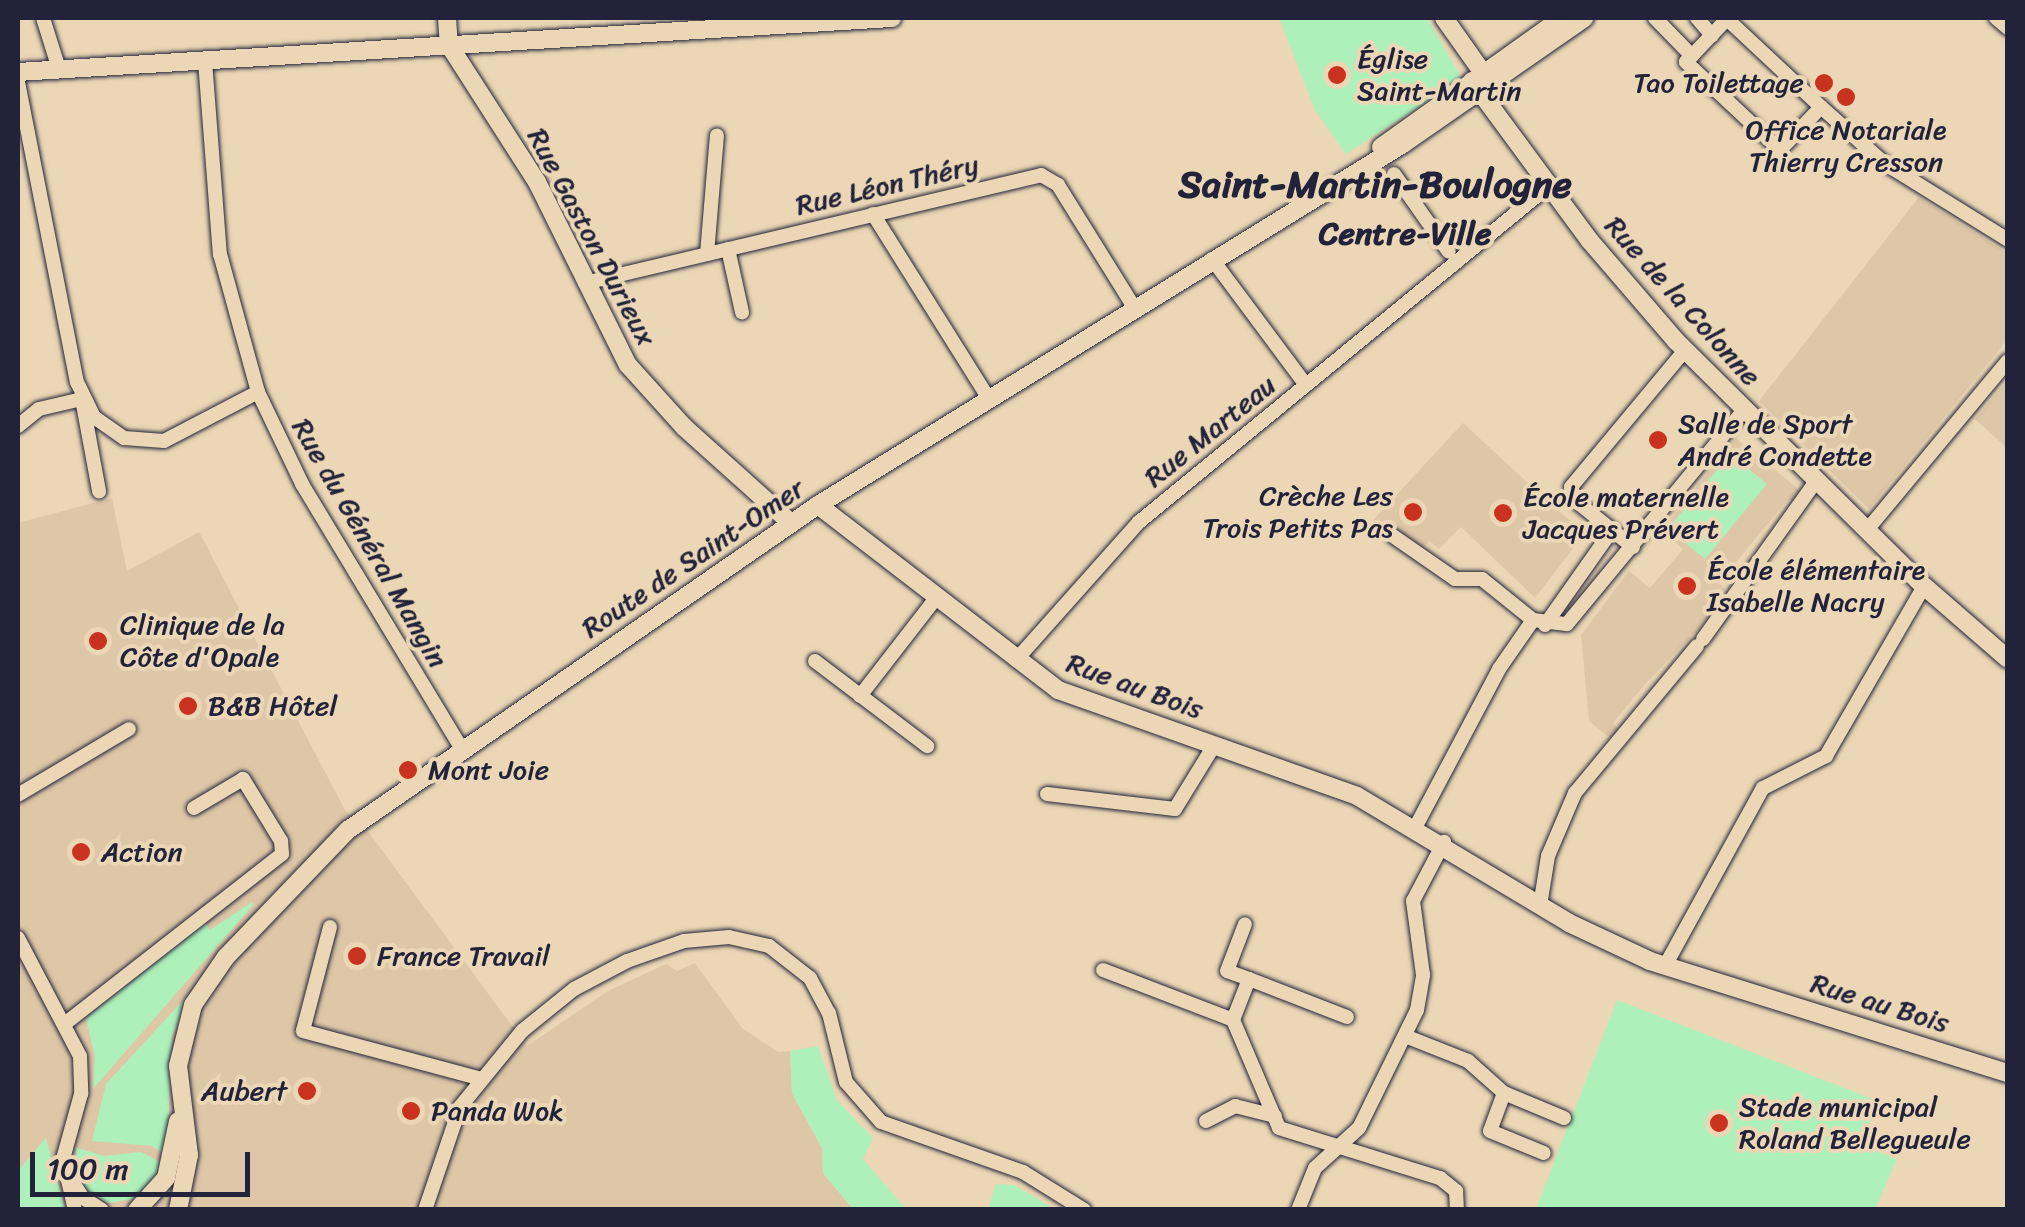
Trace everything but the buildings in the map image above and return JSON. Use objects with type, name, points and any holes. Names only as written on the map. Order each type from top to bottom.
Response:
[{"type":"main road","points":[[447,18],[449,45]]},
{"type":"main road","points":[[18,72],[892,18]]},
{"type":"main road","name":"Rue de la Colonne","points":[[1444,18],[1549,186],[1684,350],[1924,586],[2008,659]]},
{"type":"main road","name":"Route de Saint-Omer","points":[[1481,82],[1562,18]]},
{"type":"main road","name":"Route de Saint-Omer","points":[[138,1210],[172,1165],[180,1106],[182,1036],[209,978],[330,846],[462,749],[818,505],[1362,164],[1481,82],[1584,18]]},
{"type":"main road","name":"Rue Gaston Durieux","points":[[449,45],[537,182],[585,283],[642,383],[792,523]]},
{"type":"main road","name":"Rue au Bois","points":[[818,505],[1058,690],[1309,776],[1416,826],[1540,906],[1665,966],[2008,1073]]},
{"type":"main road","name":"Route de Saint-Omer","points":[[178,1210],[189,1154],[180,1106]]},
{"type":"street","points":[[42,18],[59,69]]},
{"type":"street","points":[[1655,18],[1692,56]]},
{"type":"street","points":[[1697,18],[1712,35]]},
{"type":"street","points":[[1996,18],[2008,28]]},
{"type":"street","points":[[1821,107],[1780,150],[1686,62],[1727,19],[1884,163],[2008,240]]},
{"type":"street","name":"Rue du Général Mangin","points":[[204,61],[217,238],[258,392],[302,484],[462,749]]},
{"type":"street","points":[[18,82],[99,491]]},
{"type":"street","points":[[707,254],[717,134]]},
{"type":"street","points":[[1394,174],[1453,257]]},
{"type":"street","name":"Rue Léon Théry","points":[[585,283],[1046,175],[1134,308]]},
{"type":"street","name":"Rue Marteau","points":[[1016,660],[1130,530],[1453,257],[1549,186]]},
{"type":"street","points":[[873,214],[989,399]]},
{"type":"street","points":[[728,249],[742,312]]},
{"type":"street","points":[[1212,259],[1306,385]]},
{"type":"street","points":[[1633,547],[1574,499],[1572,482],[1684,350]]},
{"type":"street","points":[[1867,530],[2008,361]]},
{"type":"street","points":[[82,398],[110,430],[154,443],[180,436],[258,392]]},
{"type":"street","points":[[18,426],[39,408],[82,398]]},
{"type":"street","points":[[1393,536],[1455,578],[1482,580],[1539,623],[1575,620],[1744,410]]},
{"type":"street","points":[[1540,906],[1551,846],[1576,793],[1700,642],[1816,481]]},
{"type":"street","points":[[1416,826],[1499,669],[1612,530]]},
{"type":"street","points":[[1665,966],[1763,788],[1826,756],[1924,586]]},
{"type":"street","points":[[860,696],[936,598]]},
{"type":"street","points":[[815,661],[927,746]]},
{"type":"street","points":[[18,795],[129,728]]},
{"type":"street","points":[[1047,794],[1175,809],[1214,744]]},
{"type":"street","points":[[67,1022],[282,854],[281,840],[243,779],[194,808]]},
{"type":"street","points":[[1298,1210],[1315,1168],[1363,1122],[1405,1036],[1422,984],[1413,901],[1444,842]]},
{"type":"street","points":[[1245,924],[1227,970],[1348,1017]]},
{"type":"street","points":[[330,927],[303,1030],[478,1078]]},
{"type":"street","points":[[18,938],[67,1022],[78,1049],[81,1085],[63,1159],[75,1210]]},
{"type":"street","points":[[425,1210],[444,1144],[478,1078],[532,1022],[593,978],[673,944],[740,938],[779,952],[810,978],[829,1013],[846,1082],[872,1115],[909,1136],[1023,1172],[1084,1210]]},
{"type":"street","points":[[1102,970],[1233,1020]]},
{"type":"street","points":[[1249,979],[1233,1020],[1279,1128],[1386,1159],[1446,1182],[1458,1196],[1457,1210]]},
{"type":"street","points":[[1405,1036],[1468,1061],[1504,1093],[1564,1118]]},
{"type":"street","points":[[1504,1093],[1490,1131],[1544,1153]]},
{"type":"street","points":[[1206,1121],[1234,1106],[1274,1116]]},
{"type":"street","points":[[63,1159],[80,1194],[102,1210]]},
{"type":"shaded area","points":[[1919,197],[2007,253],[2007,340],[1869,509],[1759,401]]},
{"type":"shaded area","points":[[2007,381],[2007,448],[1975,419]]},
{"type":"shaded area","name":"École maternelle Jacques Prévert","points":[[1463,423],[1544,498],[1549,493],[1555,499],[1550,504],[1585,533],[1535,598],[1461,527],[1439,549],[1430,541],[1419,552],[1394,528],[1383,542],[1365,529]]},
{"type":"shaded area","name":"École élémentaire Isabelle Nacry","points":[[1736,438],[1803,493],[1795,503],[1788,499],[1719,583],[1725,589],[1713,603],[1718,609],[1613,723],[1619,729],[1611,739],[1589,721],[1581,635],[1629,571],[1650,588],[1683,549],[1662,530]]},
{"type":"shaded area","points":[[112,498],[127,571],[199,532],[345,810],[367,830],[527,1046],[608,991],[666,964],[677,971],[695,963],[742,1028],[778,1052],[790,1051],[792,1093],[822,1148],[823,1173],[853,1209],[65,1210],[45,1139],[18,1171],[18,523]]},
{"type":"green space","points":[[1279,18],[1427,18],[1462,79],[1346,154],[1315,110]]},
{"type":"green space","points":[[1730,454],[1767,484],[1705,559],[1668,529]]},
{"type":"green space","points":[[252,902],[93,1089],[95,1057],[86,1018],[205,923],[210,930]]},
{"type":"green space","points":[[189,994],[172,1037],[167,1156],[152,1146],[92,1141],[106,1084]]},
{"type":"green space","name":"Stade municipal Roland Bellegueule","points":[[1617,1000],[1878,1101],[1861,1145],[1897,1159],[1875,1209],[1536,1209]]},
{"type":"green space","points":[[818,1046],[837,1100],[873,1138],[863,1159],[906,1209],[853,1209],[823,1173],[822,1148],[792,1093],[790,1051]]},
{"type":"green space","points":[[46,1138],[65,1209],[18,1209],[18,1171]]},
{"type":"green space","points":[[75,1147],[104,1156],[141,1152],[166,1165],[145,1197],[108,1203],[81,1187]]},
{"type":"green space","points":[[996,1184],[1014,1185],[1055,1209],[988,1209]]},
{"type":"place","name":"Église Saint-Martin","points":[[1337,75]]},
{"type":"place","name":"Tao Toilettage","points":[[1824,83]]},
{"type":"place","name":"Office Notariale Thierry Cresson","points":[[1846,97]]},
{"type":"place","name":"Salle de Sport André Condette","points":[[1658,440]]},
{"type":"place","name":"Crèche Les Trois Petits Pas","points":[[1413,512]]},
{"type":"place","name":"École maternelle Jacques Prévert","points":[[1503,513]]},
{"type":"place","name":"École élémentaire Isabelle Nacry","points":[[1687,586]]},
{"type":"place","name":"Clinique de la Côte d'Opale","points":[[98,641]]},
{"type":"place","name":"B&B Hôtel","points":[[188,706]]},
{"type":"place","name":"Mont Joie","points":[[408,770]]},
{"type":"place","name":"Action","points":[[81,852]]},
{"type":"place","name":"France Travail","points":[[357,956]]},
{"type":"place","name":"Aubert","points":[[307,1091]]},
{"type":"place","name":"Panda Wok","points":[[411,1111]]},
{"type":"place","name":"Stade municipal Roland Bellegueule","points":[[1719,1123]]},
{"type":"district","name":"Saint-Martin-Boulogne","points":[[1375,185]]},
{"type":"district","name":"Centre-Ville","points":[[1405,234]]}]
